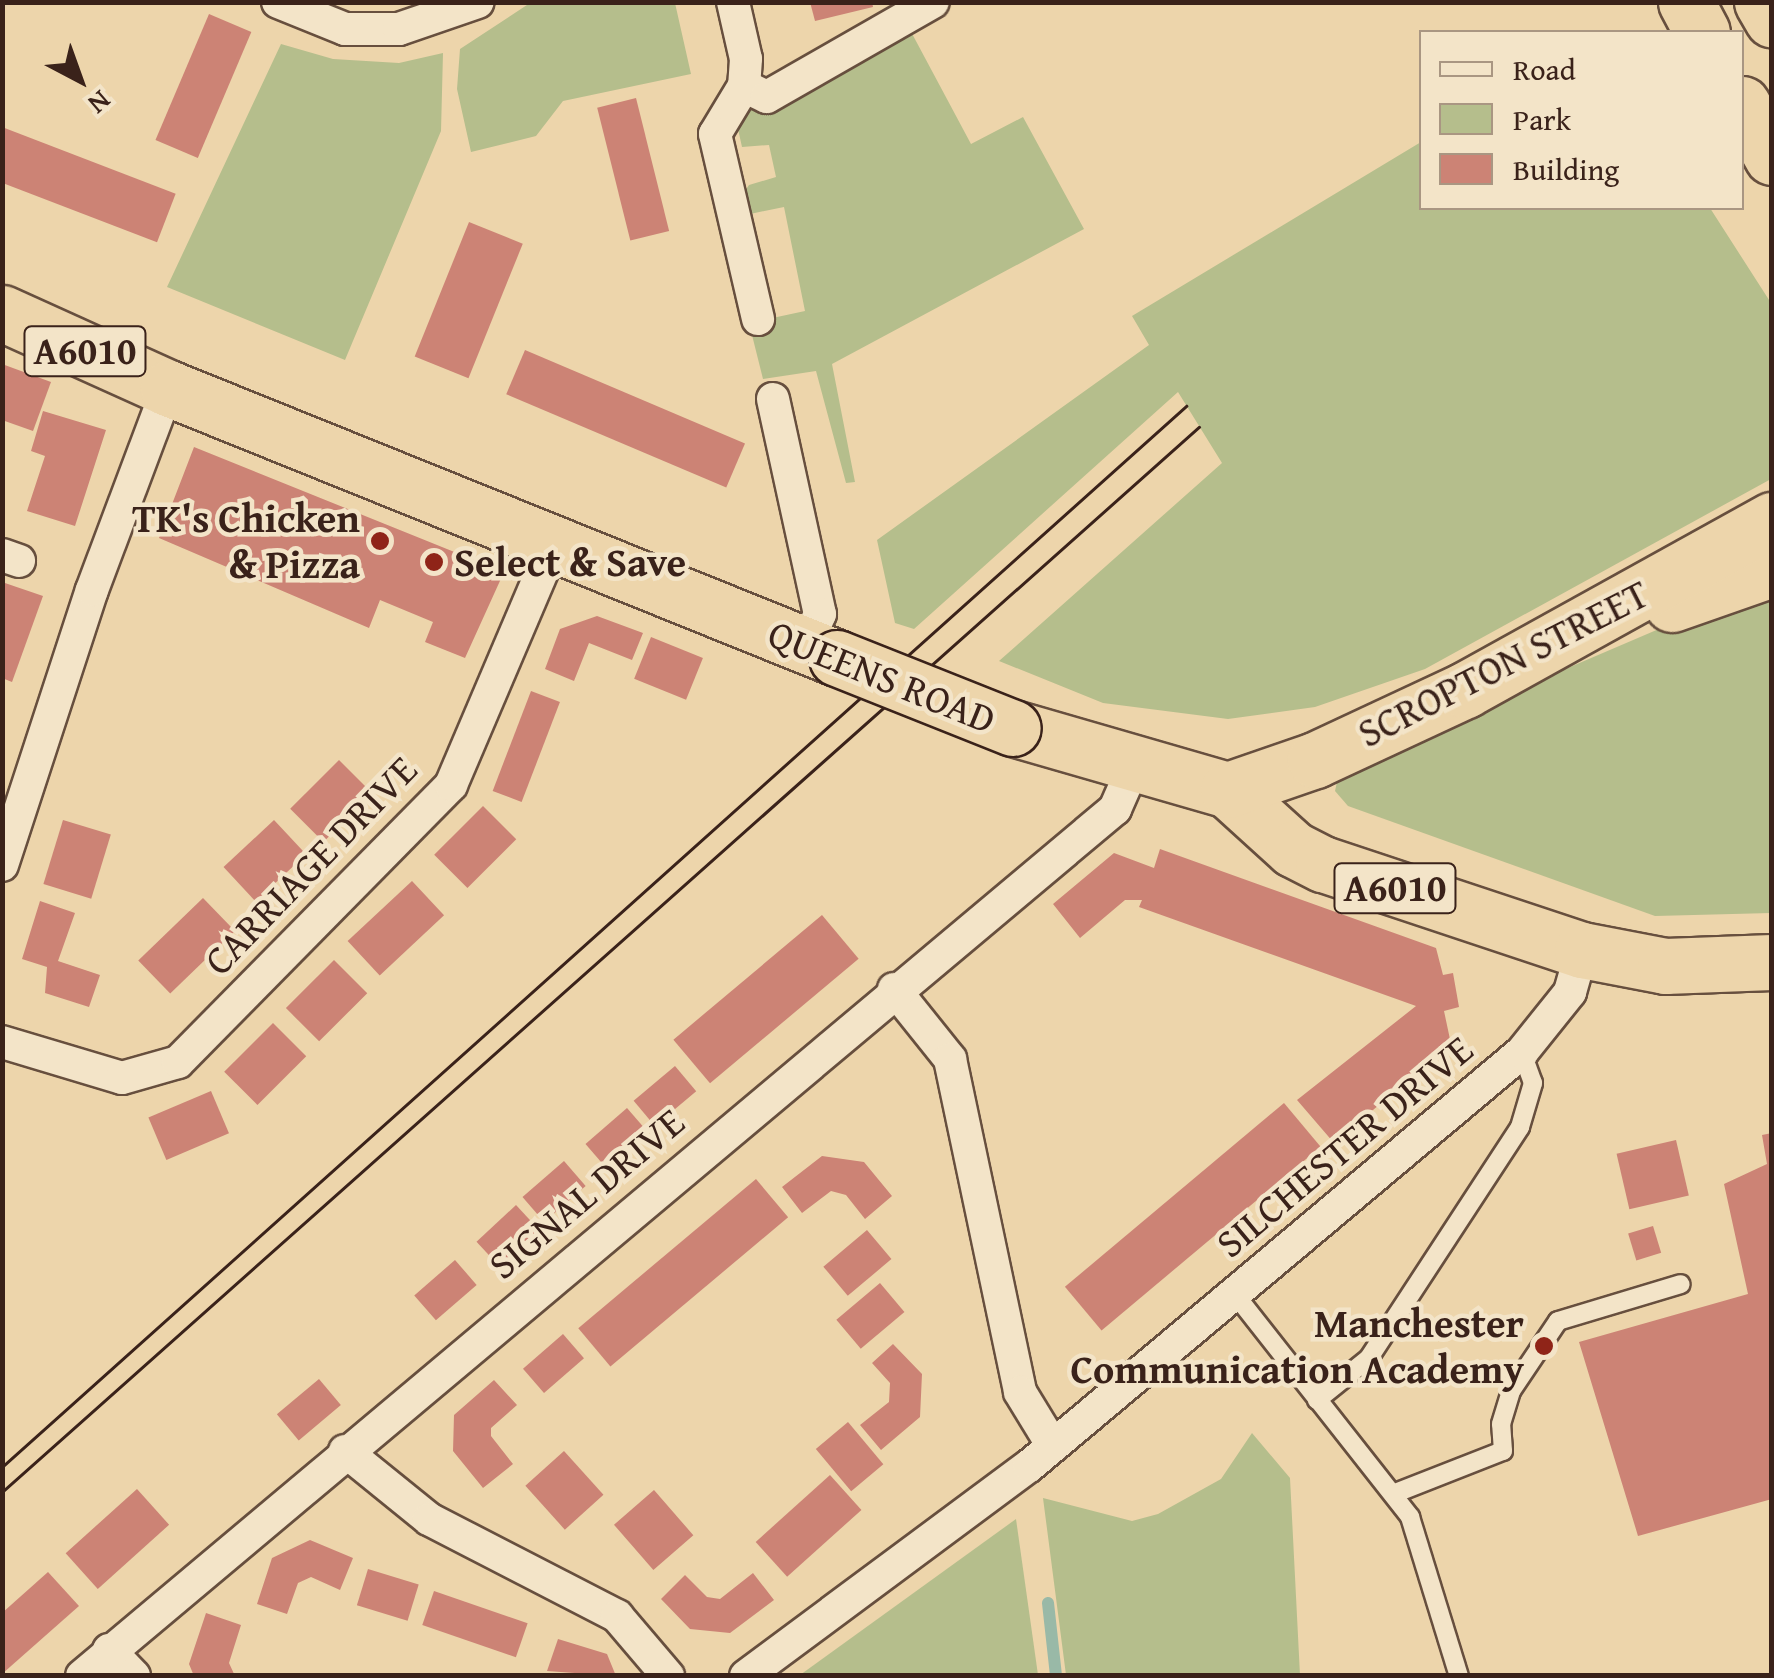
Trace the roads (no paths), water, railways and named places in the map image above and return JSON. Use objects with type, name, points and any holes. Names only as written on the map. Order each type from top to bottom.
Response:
[{"type":"highway","points":[[1686,2],[1701,30]]},
{"type":"highway","points":[[1762,2],[1772,18]]},
{"type":"highway","points":[[1744,108],[1772,158]]},
{"type":"highway","name":"QUEENS ROAD","points":[[2,314],[168,388],[1013,728],[1133,768],[1228,790],[1293,848],[1323,864],[1582,950],[1666,966],[1772,962]]},
{"type":"highway","name":"SCROPTON STREET","points":[[1228,790],[1315,760],[1537,650],[1772,520]]},
{"type":"highway","points":[[1537,650],[1772,569]]},
{"type":"street","points":[[278,2],[346,29],[399,29],[478,2]]},
{"type":"street","points":[[733,2],[746,60],[744,86],[714,134],[758,320]]},
{"type":"street","points":[[744,86],[767,97],[934,2]]},
{"type":"street","points":[[2,865],[92,590],[168,388]]},
{"type":"street","points":[[773,398],[820,614],[821,652]]},
{"type":"street","name":"CARRIAGE DRIVE","points":[[2,1042],[122,1078],[178,1062],[451,786],[554,543]]},
{"type":"street","name":"SIGNAL DRIVE","points":[[82,1676],[894,990],[1115,809],[1133,768]]},
{"type":"street","name":"SILCHESTER DRIVE","points":[[746,1676],[1054,1446],[1522,1052],[1570,992],[1582,950]]},
{"type":"street","points":[[894,990],[950,1059],[1020,1392],[1054,1446]]},
{"type":"street","points":[[345,1451],[429,1519],[617,1616],[668,1676]]},
{"type":"street","points":[[109,1650],[134,1676]]},
{"type":"lane","points":[[1317,1400],[1369,1358],[1520,1127],[1533,1083],[1522,1052]]},
{"type":"lane","points":[[1393,1494],[1503,1451],[1501,1424],[1511,1391],[1558,1322],[1681,1284]]},
{"type":"lane","points":[[1234,1293],[1393,1494],[1425,1552],[1459,1676]]},
{"type":"waterway","points":[[1048,1603],[1056,1676]]},
{"type":"tram line","points":[[2,1467],[1186,406]]},
{"type":"tram line","points":[[2,1492],[1199,427]]},
{"type":"place","name":"TK's Chicken & Pizza","points":[[380,541]]},
{"type":"place","name":"Select & Save","points":[[434,562]]},
{"type":"place","name":"Manchester Communication Academy","points":[[1544,1346]]}]
